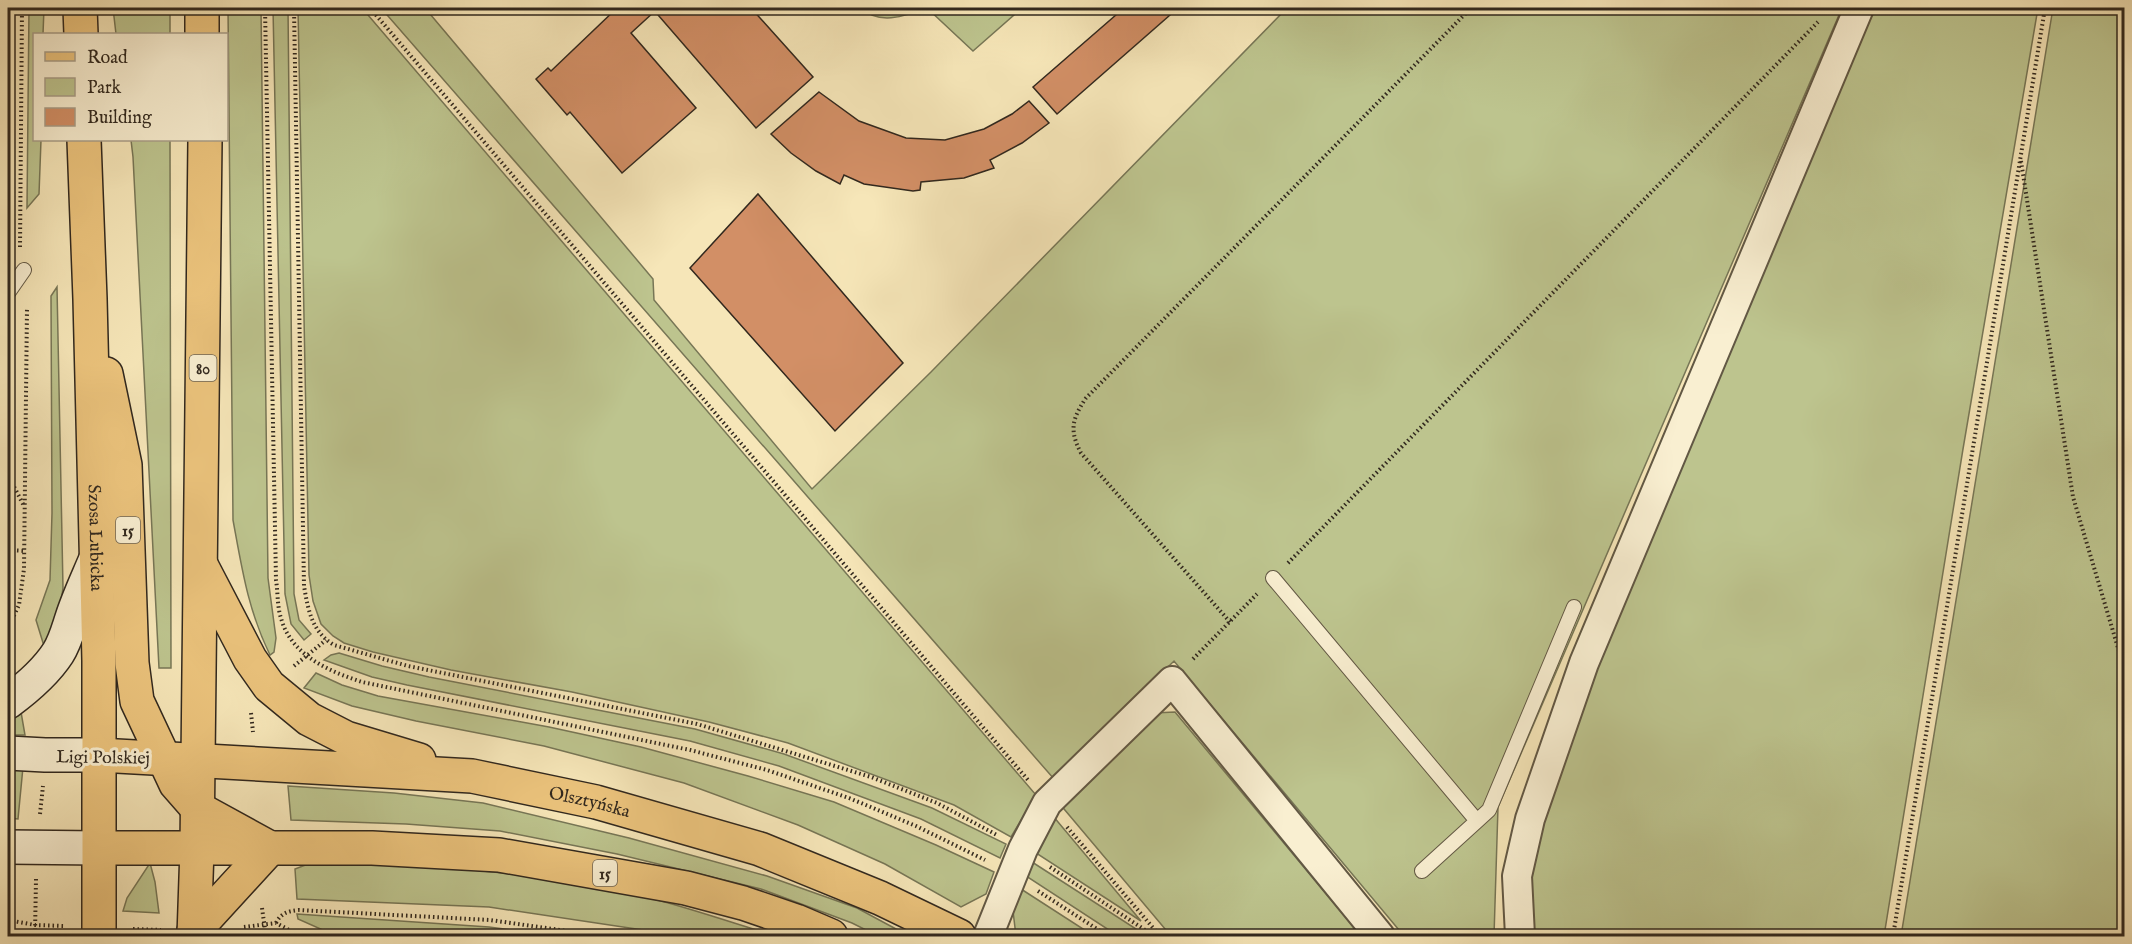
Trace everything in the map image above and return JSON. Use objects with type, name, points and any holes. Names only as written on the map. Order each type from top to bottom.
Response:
[{"type":"main road","points":[[80,8],[81,33]]},
{"type":"main road","points":[[202,8],[202,33]]},
{"type":"main road","name":"Szosa Lubicka","points":[[84,141],[99,661],[100,848],[113,932]]},
{"type":"main road","name":"80","points":[[194,934],[197,849],[205,141]]},
{"type":"main road","name":"15","points":[[90,299],[125,465],[132,663],[137,701],[176,784],[197,808],[270,848],[372,848],[499,855],[686,888],[743,903],[831,936]]},
{"type":"main road","points":[[8,702],[35,679],[59,651],[67,636],[72,617],[95,561]]},
{"type":"main road","points":[[200,562],[250,659],[269,686],[309,719],[346,738],[472,776]]},
{"type":"main road","name":"Ligi Polskiej","points":[[8,753],[198,760]]},
{"type":"main road","name":"Olsztyńska","points":[[198,760],[472,776],[596,802],[760,849],[880,898],[959,936]]},
{"type":"main road","points":[[8,847],[270,848]]},
{"type":"main road","points":[[194,934],[270,848]]},
{"type":"street","points":[[1520,936],[1517,876],[1530,819],[1584,663],[1859,8]]},
{"type":"street","points":[[988,936],[1011,875],[1047,803],[1172,681],[1380,936]]},
{"type":"lane","points":[[8,293],[24,270]]},
{"type":"lane","points":[[1273,578],[1477,821]]},
{"type":"lane","points":[[1422,871],[1489,810],[1574,607]]},
{"type":"path","points":[[20,250],[22,8]]},
{"type":"path","points":[[266,8],[276,580],[280,617],[288,636],[316,663],[362,682],[690,750],[767,770],[849,798],[974,853],[1108,936]]},
{"type":"path","points":[[294,8],[304,586],[312,620],[326,640],[352,651],[408,666],[697,724],[871,777],[937,803],[1023,849],[1154,936]]},
{"type":"path","points":[[370,8],[1160,936]]},
{"type":"path","points":[[1230,622],[1081,453],[1074,438],[1073,423],[1076,412],[1086,398],[1471,8]]},
{"type":"path","points":[[1893,936],[2045,8]]},
{"type":"path","points":[[1172,681],[1821,20]]},
{"type":"path","points":[[2021,157],[2073,497],[2124,668]]},
{"type":"path","points":[[8,628],[15,616],[23,589],[27,301]]},
{"type":"path","points":[[8,475],[25,508]]},
{"type":"path","points":[[8,550],[25,551]]},
{"type":"path","points":[[307,656],[326,640]]},
{"type":"path","points":[[250,703],[253,735]]},
{"type":"path","points":[[40,820],[44,778]]},
{"type":"path","points":[[28,936],[36,935],[36,880]]},
{"type":"path","points":[[276,923],[279,916],[299,910],[490,920],[602,936]]},
{"type":"path","points":[[8,920],[35,925],[68,926]]},
{"type":"path","points":[[242,928],[276,923],[291,932],[308,936]]},
{"type":"path","points":[[263,925],[266,936]]},
{"type":"path","points":[[113,932],[159,930]]},
{"type":"green space","points":[[8,8],[10,8],[8,191]]},
{"type":"green space","points":[[29,8],[44,8],[43,33],[33,33],[33,141],[41,141],[39,194],[27,208]]},
{"type":"green space","points":[[113,8],[170,8],[170,33],[116,33]]},
{"type":"green space","points":[[228,8],[261,8],[268,578],[276,638],[274,652],[270,655],[251,605],[233,520]]},
{"type":"green space","points":[[273,8],[288,8],[294,594],[299,620],[311,634],[304,640],[291,624],[285,594]]},
{"type":"green space","points":[[298,8],[362,8],[1036,795],[1011,837],[954,805],[788,743],[709,722],[373,652],[344,643],[321,624],[313,601],[309,575]]},
{"type":"green space","points":[[381,8],[425,8],[653,279],[654,300],[812,489],[931,372],[1287,8],[1842,8],[1498,807],[1494,936],[1404,936],[1174,661],[1054,779]]},
{"type":"green space","points":[[862,8],[921,8],[899,17],[883,18],[868,13]]},
{"type":"green space","points":[[927,8],[1022,8],[973,51]]},
{"type":"green space","points":[[1868,8],[2038,8],[1884,936],[1529,936],[1529,852],[1591,670]]},
{"type":"green space","points":[[2053,8],[2124,8],[2124,394],[2119,408],[2124,411],[2124,936],[1901,936]]},
{"type":"green space","points":[[131,141],[170,141],[171,668],[159,668]]},
{"type":"green space","points":[[57,287],[63,588],[60,608],[44,646],[36,620],[50,580],[51,296]]},
{"type":"green space","points":[[339,653],[429,677],[695,729],[784,754],[932,808],[1006,844],[1000,858],[921,819],[779,766],[690,741],[407,685],[372,677],[324,660]]},
{"type":"green space","points":[[316,673],[342,685],[378,696],[549,727],[641,747],[748,776],[834,802],[994,872],[986,894],[961,907],[885,864],[798,825],[684,783],[544,746],[352,706],[304,688]]},
{"type":"green space","points":[[21,712],[25,735],[8,735],[8,717]]},
{"type":"green space","points":[[1175,712],[1361,936],[1171,936],[1059,803],[1154,713]]},
{"type":"green space","points":[[8,767],[23,767],[18,819],[8,818]]},
{"type":"green space","points":[[288,786],[394,793],[483,803],[629,838],[767,876],[857,908],[909,936],[878,936],[852,923],[761,889],[617,854],[500,831],[406,824],[291,820]]},
{"type":"green space","points":[[1053,816],[1141,921],[1036,853]]},
{"type":"green space","points":[[367,862],[501,873],[581,883],[655,899],[775,936],[663,936],[643,930],[489,907],[297,899],[295,869],[308,864]]},
{"type":"green space","points":[[1032,862],[1147,936],[1118,936],[1026,876]]},
{"type":"green space","points":[[150,863],[159,913],[123,911],[127,898]]},
{"type":"green space","points":[[1021,889],[1094,936],[1016,936],[1013,911]]},
{"type":"green space","points":[[297,914],[489,927],[555,936],[447,936],[385,931],[325,931],[298,919]]},
{"type":"building","points":[[617,8],[652,8],[655,11],[631,33],[696,108],[622,173],[570,112],[567,115],[536,79],[548,68],[551,71]]},
{"type":"building","points":[[652,8],[751,8],[813,77],[756,128]]},
{"type":"building","points":[[1124,8],[1178,8],[1057,114],[1033,87]]},
{"type":"building","points":[[819,92],[859,121],[906,138],[945,140],[984,129],[1012,114],[1029,101],[1049,123],[1022,143],[990,160],[994,168],[964,178],[921,182],[920,190],[913,191],[864,184],[844,175],[840,184],[816,171],[791,153],[771,134]]},
{"type":"building","points":[[758,194],[903,363],[835,431],[690,268]]}]
